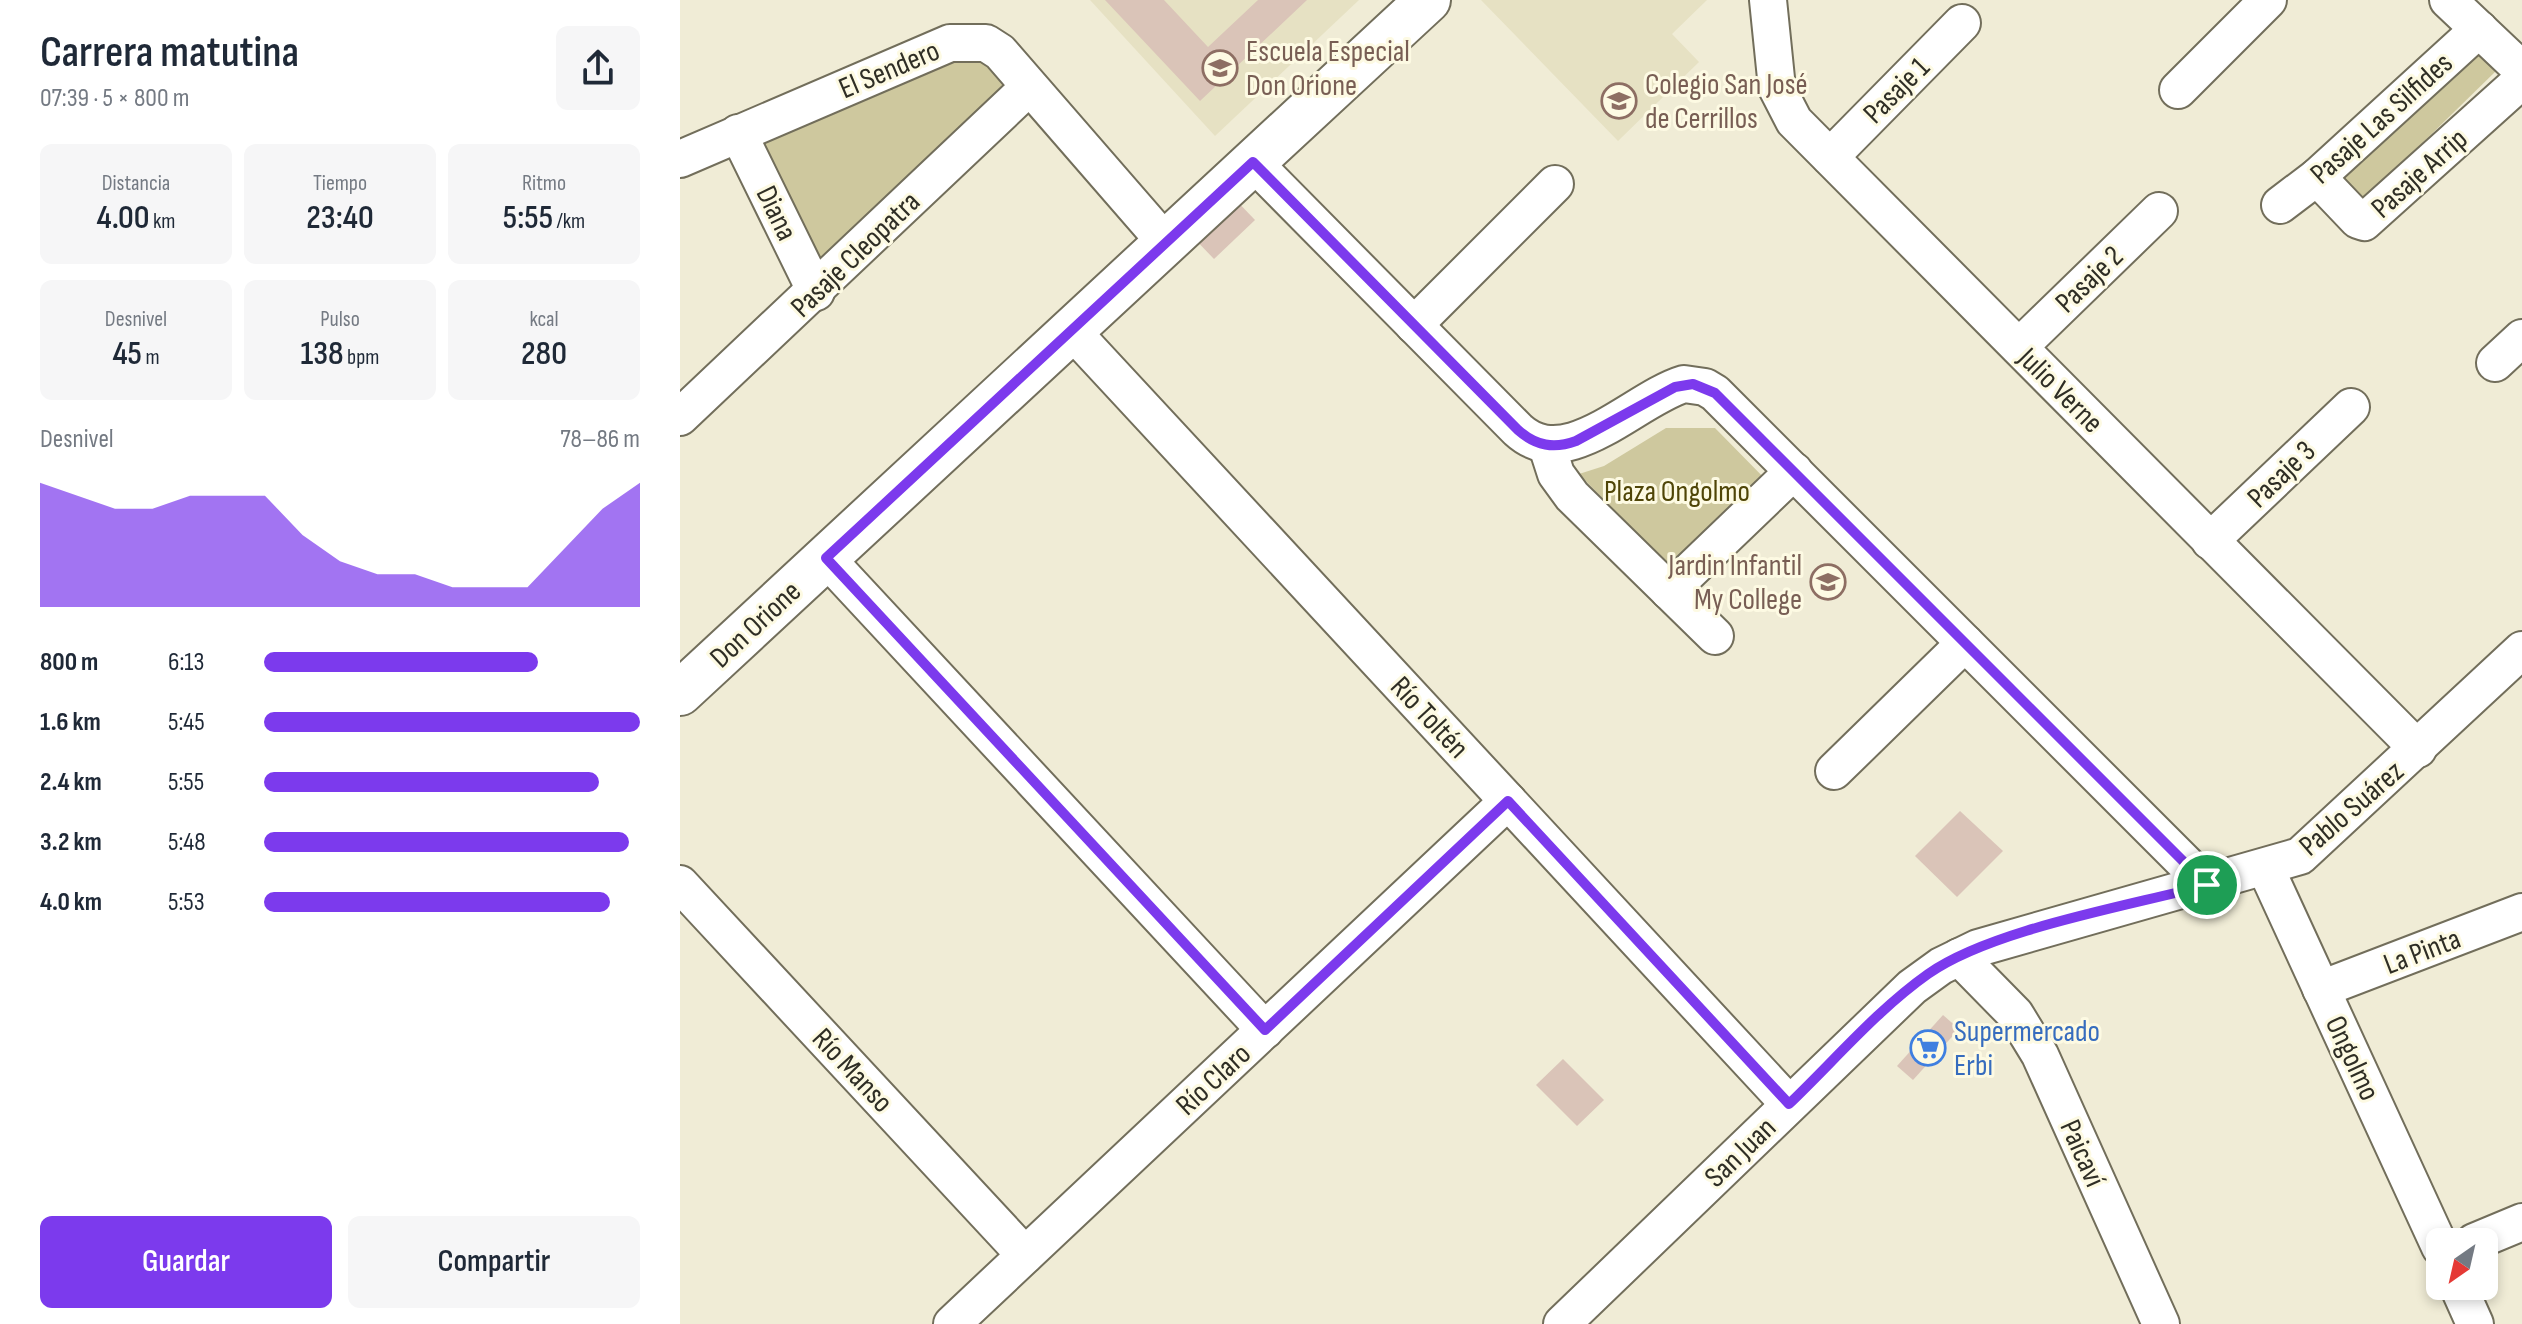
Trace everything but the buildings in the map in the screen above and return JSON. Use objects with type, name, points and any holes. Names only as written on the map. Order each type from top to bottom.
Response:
[{"type":"street","name":"Don Orione","points":[[680,693],[1428,0]]},
{"type":"street","name":"Julio Verne","points":[[1768,0],[1781,101],[1794,121],[2418,749]]},
{"type":"street","points":[[2178,90],[2268,0]]},
{"type":"street","points":[[2448,0],[2522,70]]},
{"type":"street","name":"Pasaje 1","points":[[1830,157],[1962,23]]},
{"type":"street","name":"Pasaje Las Silfides","points":[[2280,205],[2317,177],[2479,29]]},
{"type":"street","name":"El Sendero","points":[[680,159],[950,43],[986,43],[1000,52],[1028,88],[1166,243]]},
{"type":"street","name":"Pasaje Arrip","points":[[2317,177],[2358,220],[2364,222],[2522,80]]},
{"type":"street","name":"Pasaje Cleopatra","points":[[680,417],[816,292],[1028,88]]},
{"type":"street","name":"Diana","points":[[738,133],[816,292]]},
{"type":"street","points":[[1253,162],[1526,437],[1547,446],[1576,441],[1667,391],[1693,384],[1715,393],[2207,885]]},
{"type":"street","points":[[1414,325],[1555,184]]},
{"type":"street","name":"Pasaje 2","points":[[2019,347],[2159,211]]},
{"type":"street","name":"Río Toltén","points":[[1071,330],[1789,1104]]},
{"type":"street","points":[[2495,363],[2522,338]]},
{"type":"street","name":"Pasaje 3","points":[[2210,541],[2351,407]]},
{"type":"street","points":[[1547,446],[1563,486],[1715,636]]},
{"type":"street","points":[[1669,591],[1794,471]]},
{"type":"street","points":[[826,558],[1265,1030]]},
{"type":"street","points":[[1834,771],[1965,643]]},
{"type":"street","name":"Pablo Suárez","points":[[1959,957],[2047,927],[2266,869],[2300,856],[2317,844],[2522,650]]},
{"type":"street","name":"Río Claro","points":[[952,1324],[1508,801]]},
{"type":"street","name":"Ongolmo","points":[[2266,869],[2431,1228]]},
{"type":"street","name":"Río Manso","points":[[680,884],[1025,1255]]},
{"type":"street","name":"La Pinta","points":[[2321,989],[2522,912]]},
{"type":"street","name":"San Juan","points":[[1562,1324],[1912,987],[1959,957]]},
{"type":"street","name":"Paicaví","points":[[1959,957],[2015,1014],[2040,1055],[2161,1324]]},
{"type":"street","points":[[2498,1232],[2522,1222]]},
{"type":"street","points":[[2464,1300],[2475,1324]]},
{"type":"shaded area","name":"Escuela Especial Don Orione","points":[[1090,0],[1359,0],[1215,136]]},
{"type":"shaded area","name":"Colegio San José de Cerrillos","points":[[1481,0],[1707,0],[1672,34],[1699,62],[1618,141]]},
{"type":"green space","points":[[2462,34],[2497,70],[2360,204],[2325,168]]},
{"type":"green space","points":[[946,58],[980,59],[1015,87],[821,269],[754,141]]},
{"type":"green space","name":"Plaza Ongolmo","points":[[1666,428],[1715,428],[1771,485],[1674,572],[1579,474],[1604,466]]},
{"type":"place","name":"Escuela Especial Don Orione","points":[[1220,68]]},
{"type":"place","name":"Colegio San José de Cerrillos","points":[[1619,101]]},
{"type":"place","name":"Jardin Infantil My College","points":[[1828,582]]},
{"type":"place","name":"Supermercado Erbi","points":[[1928,1048]]},
{"type":"route","points":[[1253,162],[1518,430],[1536,443],[1567,445],[1684,384],[1705,387],[1715,393],[2207,885],[2047,927],[1959,957],[1912,987],[1789,1104],[1508,801],[1265,1030],[826,558],[1253,162]]}]
